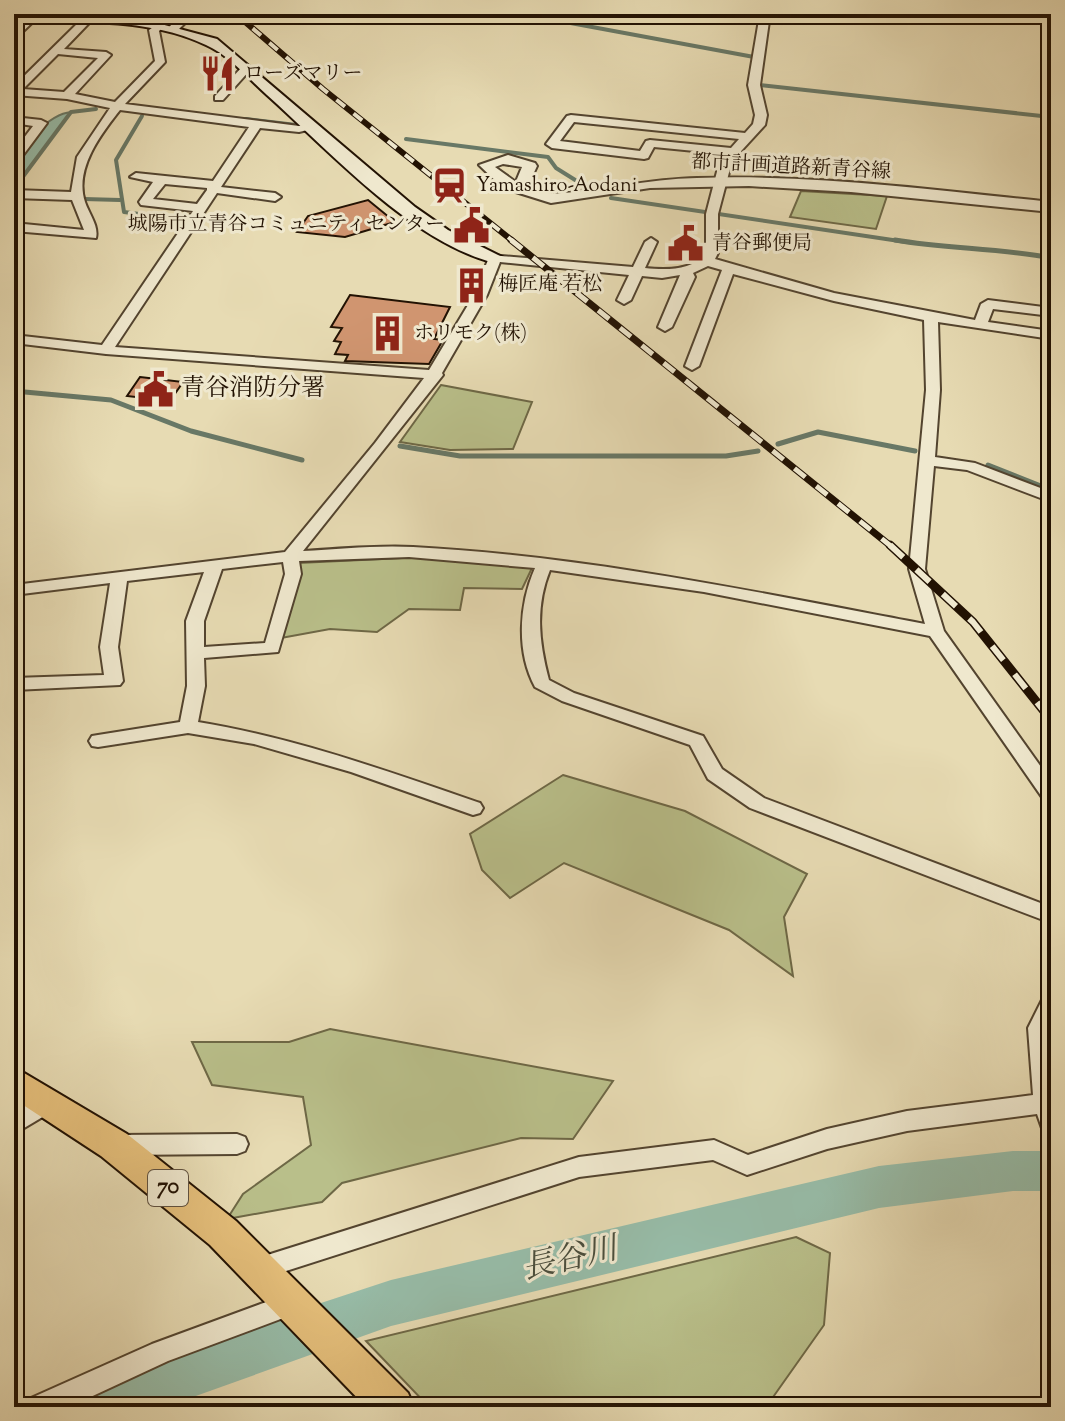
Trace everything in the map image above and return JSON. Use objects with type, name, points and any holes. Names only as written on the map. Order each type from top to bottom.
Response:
[{"type":"main road","points":[[14,16],[64,16],[86,21],[166,27],[216,44],[449,240],[469,252],[495,258]]},
{"type":"main road","name":"70","points":[[14,1081],[114,1145],[223,1233],[394,1407]]},
{"type":"street","points":[[92,235],[77,196],[81,163],[104,124],[160,62],[154,30],[189,14]]},
{"type":"street","points":[[196,653],[272,648],[293,574],[290,556],[406,418],[436,375],[491,277],[495,258],[638,272],[685,271],[707,261],[712,253],[712,211],[731,151],[759,125],[761,115],[754,85],[765,14]]},
{"type":"street","points":[[14,37],[33,17]]},
{"type":"street","points":[[14,92],[86,21]]},
{"type":"street","points":[[55,51],[106,55],[67,96]]},
{"type":"street","points":[[219,98],[246,69]]},
{"type":"street","points":[[14,92],[67,96],[257,124],[314,127]]},
{"type":"street","points":[[731,151],[650,143],[644,155],[552,144],[571,118],[745,136]]},
{"type":"street","points":[[14,120],[41,123],[14,159]]},
{"type":"street","points":[[106,350],[257,124]]},
{"type":"street","points":[[136,177],[275,197]]},
{"type":"street","points":[[161,180],[145,202],[200,208]]},
{"type":"street","name":"都市計画道路新青谷線","points":[[531,192],[554,199],[621,187],[720,183],[851,188],[1051,207]]},
{"type":"street","points":[[14,194],[77,196]]},
{"type":"street","points":[[14,227],[112,236]]},
{"type":"street","points":[[624,300],[651,242]]},
{"type":"street","points":[[707,261],[931,315],[1051,335]]},
{"type":"street","points":[[692,366],[729,268]]},
{"type":"street","points":[[665,327],[688,277],[685,271]]},
{"type":"street","points":[[980,325],[988,304],[1051,312]]},
{"type":"street","points":[[931,315],[933,390],[917,569],[936,632],[1051,795]]},
{"type":"street","points":[[14,339],[106,350],[436,375]]},
{"type":"street","points":[[927,460],[970,466],[1051,497]]},
{"type":"street","points":[[14,590],[214,568],[290,556],[409,552],[544,565],[704,587],[936,632]]},
{"type":"street","points":[[544,565],[531,591],[530,613],[534,657],[541,683],[568,697],[697,741],[715,774],[757,803],[1051,915]]},
{"type":"street","points":[[188,727],[196,686],[195,621],[214,568]]},
{"type":"street","points":[[14,684],[114,681],[109,647],[119,578]]},
{"type":"street","points":[[98,741],[188,727],[254,738],[357,767],[473,808]]},
{"type":"street","points":[[258,1269],[579,1167],[714,1150],[747,1165],[827,1139],[907,1121],[1049,1113],[1041,1080],[1039,1028],[1051,1004]]},
{"type":"street","points":[[14,1124],[48,1102]]},
{"type":"street","points":[[114,1145],[237,1144]]},
{"type":"street","points":[[40,1407],[161,1352],[299,1309]]},
{"type":"shaded area","points":[[71,112],[14,187],[14,167],[28,141],[54,118]]},
{"type":"shaded area","points":[[801,191],[887,196],[876,229],[790,217]]},
{"type":"shaded area","points":[[441,385],[532,402],[513,449],[450,450],[400,442]]},
{"type":"shaded area","points":[[425,557],[532,568],[522,589],[464,588],[460,610],[409,609],[377,632],[330,629],[281,638],[298,563]]},
{"type":"shaded area","points":[[563,775],[685,811],[807,874],[784,917],[793,976],[729,930],[564,863],[510,898],[482,870],[470,834]]},
{"type":"shaded area","points":[[330,1029],[613,1081],[573,1139],[521,1138],[342,1183],[322,1202],[227,1219],[243,1194],[311,1145],[303,1097],[212,1085],[192,1042],[289,1042]]},
{"type":"shaded area","points":[[796,1237],[830,1253],[824,1325],[766,1407],[429,1407],[366,1341]]},
{"type":"building","points":[[368,200],[395,222],[345,237],[297,232],[308,216]]},
{"type":"building","name":"ホリモク(株)","points":[[350,295],[450,307],[434,339],[443,340],[429,364],[345,361],[348,355],[335,354],[341,342],[334,341],[342,328],[331,327]]},
{"type":"building","name":"青谷消防分署","points":[[140,377],[183,382],[170,401],[127,396]]},
{"type":"waterway","points":[[522,14],[754,57]]},
{"type":"waterway","points":[[759,85],[1051,117]]},
{"type":"waterway","points":[[16,186],[71,112],[96,109]]},
{"type":"waterway","points":[[142,116],[116,160],[124,212],[184,220]]},
{"type":"waterway","points":[[246,119],[296,125]]},
{"type":"waterway","points":[[406,139],[548,157],[556,168],[588,188]]},
{"type":"waterway","points":[[611,198],[906,242]]},
{"type":"waterway","points":[[84,199],[120,200]]},
{"type":"waterway","points":[[14,207],[17,201]]},
{"type":"waterway","points":[[895,240],[1051,258]]},
{"type":"waterway","points":[[14,391],[111,400],[191,431],[302,460]]},
{"type":"waterway","points":[[778,444],[818,432],[915,451]]},
{"type":"waterway","points":[[400,446],[460,456],[726,456],[758,451]]},
{"type":"waterway","points":[[988,465],[1051,490]]},
{"type":"waterway","name":"長谷川","points":[[102,1407],[233,1356],[391,1303],[879,1187],[1013,1171],[1051,1171]]},
{"type":"railway","points":[[236,14],[323,89],[514,242]]},
{"type":"railway","points":[[511,240],[892,547]]},
{"type":"railway","points":[[890,545],[973,622],[1051,720]]},
{"type":"place","name":"ローズマリー","points":[[218,74]]},
{"type":"place","name":"Yamashiro-Aodani","points":[[450,186]]},
{"type":"place","name":"城陽市立青谷コミュニティセンター","points":[[471,225]]},
{"type":"place","name":"青谷郵便局","points":[[686,244]]},
{"type":"place","name":"梅匠庵 若松","points":[[472,285]]},
{"type":"place","name":"ホリモク(株)","points":[[388,334]]},
{"type":"place","name":"青谷消防分署","points":[[155,389]]}]
